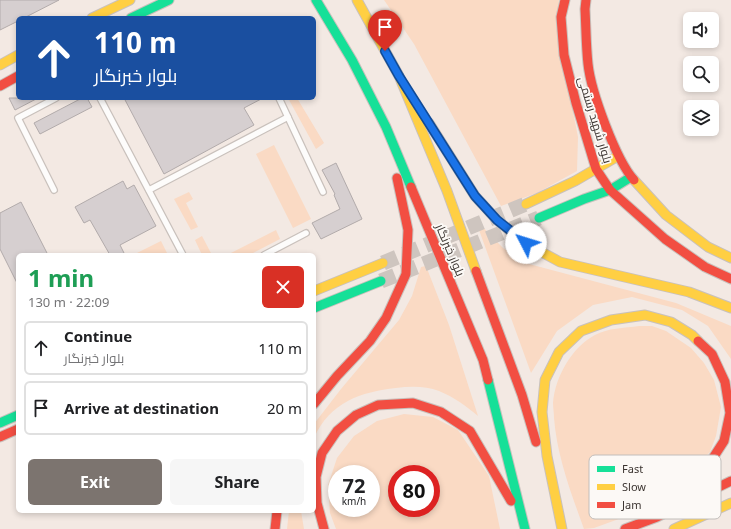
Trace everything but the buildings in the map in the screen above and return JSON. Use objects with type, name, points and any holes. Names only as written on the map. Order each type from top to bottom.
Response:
[{"type":"main road","points":[[96,16],[130,0]]},
{"type":"main road","points":[[135,16],[169,0]]},
{"type":"main road","name":"بلوار خبرنگار","points":[[316,0],[352,60],[386,127],[483,360],[524,526]]},
{"type":"main road","name":"بلوار خبرنگار","points":[[357,0],[399,76],[447,191],[514,373],[558,508]]},
{"type":"main road","name":"بلوار شهید رستمی","points":[[564,0],[561,17],[564,55],[576,104],[596,169],[610,190],[665,239],[705,267],[731,279]]},
{"type":"main road","name":"بلوار شهید رستمی","points":[[586,0],[585,9],[588,65],[597,100],[618,156],[631,177],[666,215],[708,247],[731,258]]},
{"type":"main road","points":[[0,65],[16,57]]},
{"type":"main road","points":[[399,76],[475,196],[497,220],[526,243],[560,262],[689,292],[731,308]]},
{"type":"main road","points":[[0,86],[16,77]]},
{"type":"main road","points":[[316,402],[337,376],[370,341],[386,318],[406,274],[408,230],[386,127]]},
{"type":"main road","points":[[526,204],[575,181],[618,156]]},
{"type":"main road","points":[[539,218],[584,198],[610,190],[631,177]]},
{"type":"main road","points":[[316,290],[383,262]]},
{"type":"main road","points":[[316,307],[381,281]]},
{"type":"main road","points":[[562,529],[547,456],[542,412],[545,380],[559,352],[581,331],[610,320],[645,315],[671,322],[692,335],[712,354],[725,382],[730,413],[724,441],[715,455]]},
{"type":"main road","points":[[324,529],[317,503],[316,477],[322,453],[337,431],[356,415],[378,405],[413,403],[441,412],[470,431],[524,526]]},
{"type":"main road","points":[[0,423],[16,416]]},
{"type":"main road","points":[[0,437],[16,430]]},
{"type":"main road","points":[[721,486],[731,481]]},
{"type":"main road","points":[[721,508],[731,503]]},
{"type":"main road","points":[[275,529],[277,513]]},
{"type":"main road","points":[[624,529],[650,519]]},
{"type":"main road","points":[[674,529],[696,519]]},
{"type":"lane","points":[[52,100],[18,118],[54,190]]},
{"type":"lane","points":[[101,100],[182,253]]},
{"type":"lane","points":[[280,100],[323,192]]},
{"type":"lane","points":[[149,190],[288,117]]},
{"type":"lane","points":[[268,253],[306,233]]},
{"type":"shaded area","points":[[384,0],[559,0],[556,26],[578,137],[577,171],[537,193],[501,206],[414,44]]},
{"type":"shaded area","points":[[289,100],[298,100],[324,143],[316,149]]},
{"type":"shaded area","points":[[274,145],[311,219],[293,228],[256,154]]},
{"type":"shaded area","points":[[189,192],[193,199],[186,203],[198,227],[191,230],[174,199]]},
{"type":"shaded area","points":[[475,219],[503,248],[529,264],[676,303],[731,326],[731,359],[708,326],[682,310],[632,297],[593,305],[557,331],[531,373]]},
{"type":"shaded area","points":[[276,230],[280,239],[253,253],[231,253]]},
{"type":"shaded area","points":[[202,236],[211,253],[201,253],[195,240]]},
{"type":"shaded area","points":[[161,241],[167,253],[137,253]]},
{"type":"shaded area","points":[[426,266],[449,325],[478,416],[460,402],[439,391],[418,387],[396,388],[371,392],[348,401],[338,407],[329,416],[316,435],[316,421],[399,320],[412,296],[421,267]]},
{"type":"shaded area","points":[[652,326],[666,331],[691,348],[704,363],[714,380],[721,407],[716,436],[710,452],[707,455],[589,455],[589,519],[619,519],[594,528],[584,529],[561,460],[553,406],[554,393],[561,373],[572,355],[579,347],[595,335],[616,329]]},
{"type":"shaded area","points":[[404,414],[433,417],[458,430],[489,476],[500,529],[336,529],[332,517],[380,517],[380,465],[335,465],[337,458],[354,436],[377,421]]},
{"type":"shaded area","points":[[289,513],[301,513],[304,529],[287,529]]},
{"type":"tunnel","points":[[383,263],[526,204]]},
{"type":"tunnel","points":[[381,281],[539,218]]},
{"type":"traffic: fast","points":[[135,16],[169,0]]},
{"type":"traffic: fast","points":[[316,0],[352,60],[386,127],[411,187]]},
{"type":"traffic: fast","points":[[539,218],[610,190],[631,177]]},
{"type":"traffic: fast","points":[[316,307],[381,281]]},
{"type":"traffic: fast","points":[[488,380],[525,529]]},
{"type":"traffic: fast","points":[[0,423],[16,416]]},
{"type":"traffic: slow","points":[[96,16],[130,0]]},
{"type":"traffic: slow","points":[[357,0],[399,76],[447,191],[476,271]]},
{"type":"traffic: slow","points":[[0,65],[16,56]]},
{"type":"traffic: slow","points":[[429,123],[475,196],[497,220],[525,243],[560,262],[689,292],[731,308]]},
{"type":"traffic: slow","points":[[526,204],[575,181],[618,156]]},
{"type":"traffic: slow","points":[[634,180],[666,215],[708,247],[731,258]]},
{"type":"traffic: slow","points":[[316,290],[383,263]]},
{"type":"traffic: slow","points":[[562,529],[547,456],[542,412],[545,380],[559,352],[581,331],[611,320],[645,315],[671,322],[692,335],[698,341]]},
{"type":"traffic: slow","points":[[721,508],[731,503]]},
{"type":"traffic: slow","points":[[674,529],[696,519]]},
{"type":"traffic: jam","points":[[565,0],[561,17],[564,55],[576,103],[596,169],[610,190],[665,239],[705,267],[731,279]]},
{"type":"traffic: jam","points":[[586,0],[587,57],[590,76],[599,108],[612,142],[634,180]]},
{"type":"traffic: jam","points":[[0,86],[16,77]]},
{"type":"traffic: jam","points":[[316,402],[337,376],[370,341],[386,318],[406,274],[408,230],[397,178]]},
{"type":"traffic: jam","points":[[411,187],[483,360],[488,380]]},
{"type":"traffic: jam","points":[[476,271],[522,395],[536,442]]},
{"type":"traffic: jam","points":[[698,341],[712,354],[725,382],[730,413],[724,441],[715,455]]},
{"type":"traffic: jam","points":[[324,529],[317,503],[316,477],[322,453],[337,431],[356,415],[378,405],[413,403],[441,412],[470,431],[511,501]]},
{"type":"traffic: jam","points":[[0,437],[16,430]]},
{"type":"traffic: jam","points":[[721,486],[731,481]]},
{"type":"traffic: jam","points":[[275,529],[277,513]]},
{"type":"traffic: jam","points":[[625,529],[652,519]]},
{"type":"route","points":[[385,51],[399,76],[475,196],[497,220],[526,243]]}]
